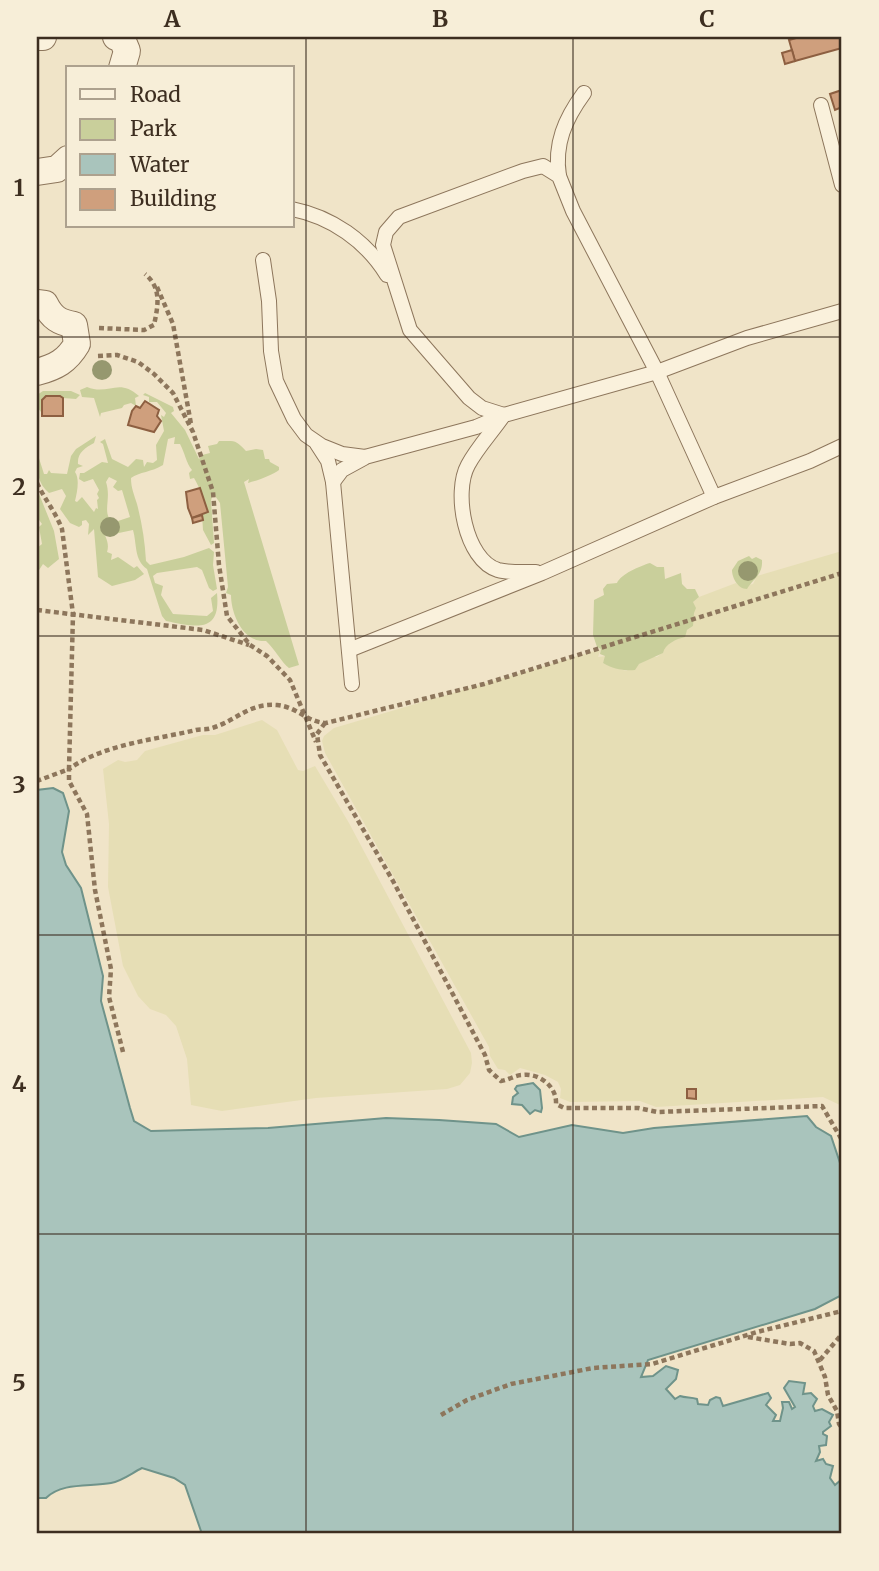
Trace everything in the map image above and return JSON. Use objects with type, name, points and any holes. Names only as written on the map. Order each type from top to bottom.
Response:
[{"type":"street","points":[[37,37],[43,37]]},
{"type":"street","points":[[116,37],[122,39],[127,51],[123,66]]},
{"type":"street","points":[[37,172],[57,169],[66,161]]},
{"type":"street","points":[[37,303],[45,304],[51,315],[60,322],[74,325],[78,344],[58,366],[37,372]]},
{"type":"lane","points":[[584,93],[558,143],[556,159],[559,176],[573,211],[657,372],[714,497]]},
{"type":"lane","points":[[821,105],[842,185]]},
{"type":"lane","points":[[504,415],[482,408],[469,398],[410,330],[383,245],[386,232],[399,217],[523,171],[543,166],[559,176]]},
{"type":"lane","points":[[294,209],[313,213],[339,226],[358,240],[379,261],[397,291]]},
{"type":"lane","points":[[263,260],[276,381],[294,419],[306,435],[316,441],[342,454],[365,457]]},
{"type":"lane","points":[[333,482],[351,464],[365,457],[477,427],[504,415],[657,372],[747,338],[842,311]]},
{"type":"lane","points":[[469,398],[477,427],[461,500],[467,530],[476,553],[497,570],[542,573]]},
{"type":"lane","points":[[467,466],[504,415]]},
{"type":"lane","points":[[316,441],[328,461],[333,482],[352,684]]},
{"type":"lane","points":[[349,650],[542,573],[714,497],[842,446]]},
{"type":"path","points":[[145,274],[157,287],[173,324],[193,432]]},
{"type":"path","points":[[74,325],[144,330],[154,325],[158,303],[157,287]]},
{"type":"path","points":[[96,356],[117,355],[138,362],[173,393],[193,432],[215,501],[219,565],[227,616],[250,645]]},
{"type":"path","points":[[37,483],[62,529],[73,614],[69,781],[87,814],[95,890],[111,970],[109,997],[123,1052]]},
{"type":"path","points":[[37,781],[69,769],[83,759],[121,747],[212,728],[252,707],[276,705],[296,709],[314,723],[326,723],[484,684],[842,573]]},
{"type":"path","points":[[37,610],[203,630],[250,645],[267,656],[290,680],[297,692],[303,715],[320,755],[393,881],[485,1055],[489,1070],[501,1081],[525,1074],[543,1079],[557,1095],[556,1104],[564,1108],[638,1108],[657,1112],[822,1106],[842,1140]]},
{"type":"path","points":[[317,743],[317,734],[326,723]]},
{"type":"path","points":[[441,1415],[467,1400],[511,1384],[593,1368],[652,1364],[842,1311]]},
{"type":"path","points":[[819,1361],[842,1334]]},
{"type":"path","points":[[745,1336],[790,1344],[800,1343],[814,1351],[842,1428]]},
{"type":"shaded area","points":[[842,551],[842,1106],[823,1097],[656,1107],[640,1101],[570,1102],[560,1098],[561,1089],[558,1082],[545,1075],[520,1068],[510,1075],[505,1070],[498,1069],[490,1056],[489,1047],[325,753],[322,741],[324,736],[334,728],[601,649],[598,657],[606,656],[603,663],[626,671],[657,657],[664,647],[693,626],[693,602],[699,597],[736,583],[740,586],[753,584],[757,576]]},
{"type":"shaded area","points":[[262,720],[277,730],[298,770],[303,771],[315,766],[349,823],[471,1053],[470,1073],[460,1085],[447,1089],[316,1098],[222,1111],[191,1105],[187,1059],[176,1026],[166,1015],[150,1009],[138,996],[123,966],[108,887],[109,824],[103,769],[118,760],[137,760],[145,751],[203,735],[215,735]]},
{"type":"green space","points":[[87,387],[101,390],[125,388],[139,396],[135,398],[136,406],[131,403],[124,405],[122,408],[101,413],[100,417],[94,398],[82,397],[80,390]]},
{"type":"green space","points":[[43,391],[71,391],[80,395],[76,399],[43,397],[41,412],[37,407],[37,395]]},
{"type":"green space","points":[[145,393],[173,407],[174,411],[171,413],[185,430],[199,459],[210,453],[208,446],[219,441],[232,441],[246,451],[263,450],[265,459],[279,467],[279,470],[269,476],[244,482],[299,665],[289,668],[266,641],[251,637],[240,626],[233,610],[231,595],[226,593],[228,587],[220,503],[213,493],[211,501],[214,543],[211,545],[203,530],[202,515],[208,512],[205,503],[194,478],[190,479],[189,473],[192,470],[180,444],[174,444],[175,437],[168,439],[163,465],[131,478],[132,485],[142,525],[146,561],[150,565],[209,548],[214,552],[217,589],[213,591],[209,588],[202,570],[197,567],[157,573],[153,576],[155,583],[163,586],[161,595],[173,614],[207,616],[213,611],[211,598],[217,593],[215,616],[204,625],[166,621],[162,616],[147,569],[138,556],[133,530],[114,534],[117,529],[115,522],[130,517],[122,490],[118,491],[113,487],[117,481],[109,477],[106,482],[109,518],[102,529],[108,543],[107,552],[112,554],[111,560],[118,557],[134,568],[137,566],[144,574],[135,580],[112,586],[98,577],[94,529],[88,535],[89,524],[86,520],[82,521],[79,527],[70,523],[60,509],[66,496],[62,489],[49,493],[42,484],[38,474],[37,452],[44,474],[49,470],[51,473],[67,474],[71,456],[76,449],[96,436],[94,443],[80,454],[78,464],[83,466],[75,472],[78,482],[75,501],[82,497],[94,512],[98,509],[99,490],[93,479],[84,482],[79,479],[80,473],[102,462],[108,463],[100,442],[105,439],[112,459],[128,467],[136,459],[143,460],[144,467],[147,462],[153,463],[157,460],[156,445],[164,431],[161,415],[164,417],[166,413],[157,402],[149,402],[149,397],[143,395]]},
{"type":"green space","points":[[37,489],[54,531],[59,559],[48,568],[43,564],[39,570],[37,548],[42,544],[39,527],[42,524],[37,517]]},
{"type":"green space","points":[[749,556],[762,560],[762,565],[747,589],[736,582],[732,570],[738,561]]},
{"type":"green space","points":[[650,563],[664,567],[665,579],[681,573],[682,584],[687,589],[695,589],[699,597],[693,602],[696,608],[693,626],[687,630],[685,637],[671,642],[663,653],[639,664],[635,670],[611,667],[603,663],[605,656],[600,654],[601,649],[597,647],[593,635],[594,600],[604,595],[603,589],[607,584],[617,583],[636,568]]},
{"type":"water","points":[[53,788],[63,793],[69,811],[62,852],[66,865],[81,888],[103,976],[101,1001],[130,1108],[134,1121],[151,1131],[268,1128],[386,1118],[496,1124],[519,1137],[572,1125],[623,1133],[654,1128],[807,1116],[816,1127],[831,1136],[842,1169],[842,1295],[815,1309],[648,1360],[641,1377],[653,1376],[666,1366],[678,1370],[676,1379],[666,1389],[675,1399],[680,1396],[695,1398],[698,1404],[708,1405],[710,1400],[716,1397],[720,1398],[723,1406],[768,1393],[771,1398],[766,1405],[776,1415],[773,1421],[780,1421],[782,1402],[789,1402],[792,1409],[795,1407],[784,1388],[789,1381],[805,1383],[803,1394],[811,1393],[817,1399],[813,1406],[815,1411],[822,1409],[833,1415],[829,1422],[831,1426],[823,1432],[827,1436],[826,1445],[819,1446],[820,1452],[816,1461],[823,1459],[826,1464],[833,1466],[830,1478],[835,1485],[842,1479],[842,1534],[202,1534],[185,1485],[174,1478],[142,1468],[115,1482],[68,1487],[46,1498],[37,1498],[37,790]]},
{"type":"water","points":[[533,1083],[540,1090],[542,1108],[541,1112],[535,1110],[530,1114],[522,1105],[512,1104],[513,1097],[518,1093],[515,1089],[517,1086]]},
{"type":"building","points":[[800,37],[842,37],[842,48],[795,61],[789,40]]},
{"type":"building","points":[[792,50],[795,61],[785,64],[782,53]]},
{"type":"building","points":[[842,90],[842,107],[835,110],[830,94]]},
{"type":"building","points":[[46,396],[63,398],[63,416],[42,416],[42,400]]},
{"type":"building","points":[[145,401],[159,410],[157,416],[161,421],[154,432],[128,425],[132,411],[136,406],[140,408]]},
{"type":"building","points":[[200,488],[208,512],[192,518],[186,492]]},
{"type":"building","points":[[202,515],[203,520],[193,523],[192,518]]},
{"type":"building","points":[[687,1089],[696,1089],[696,1099],[687,1098]]}]
